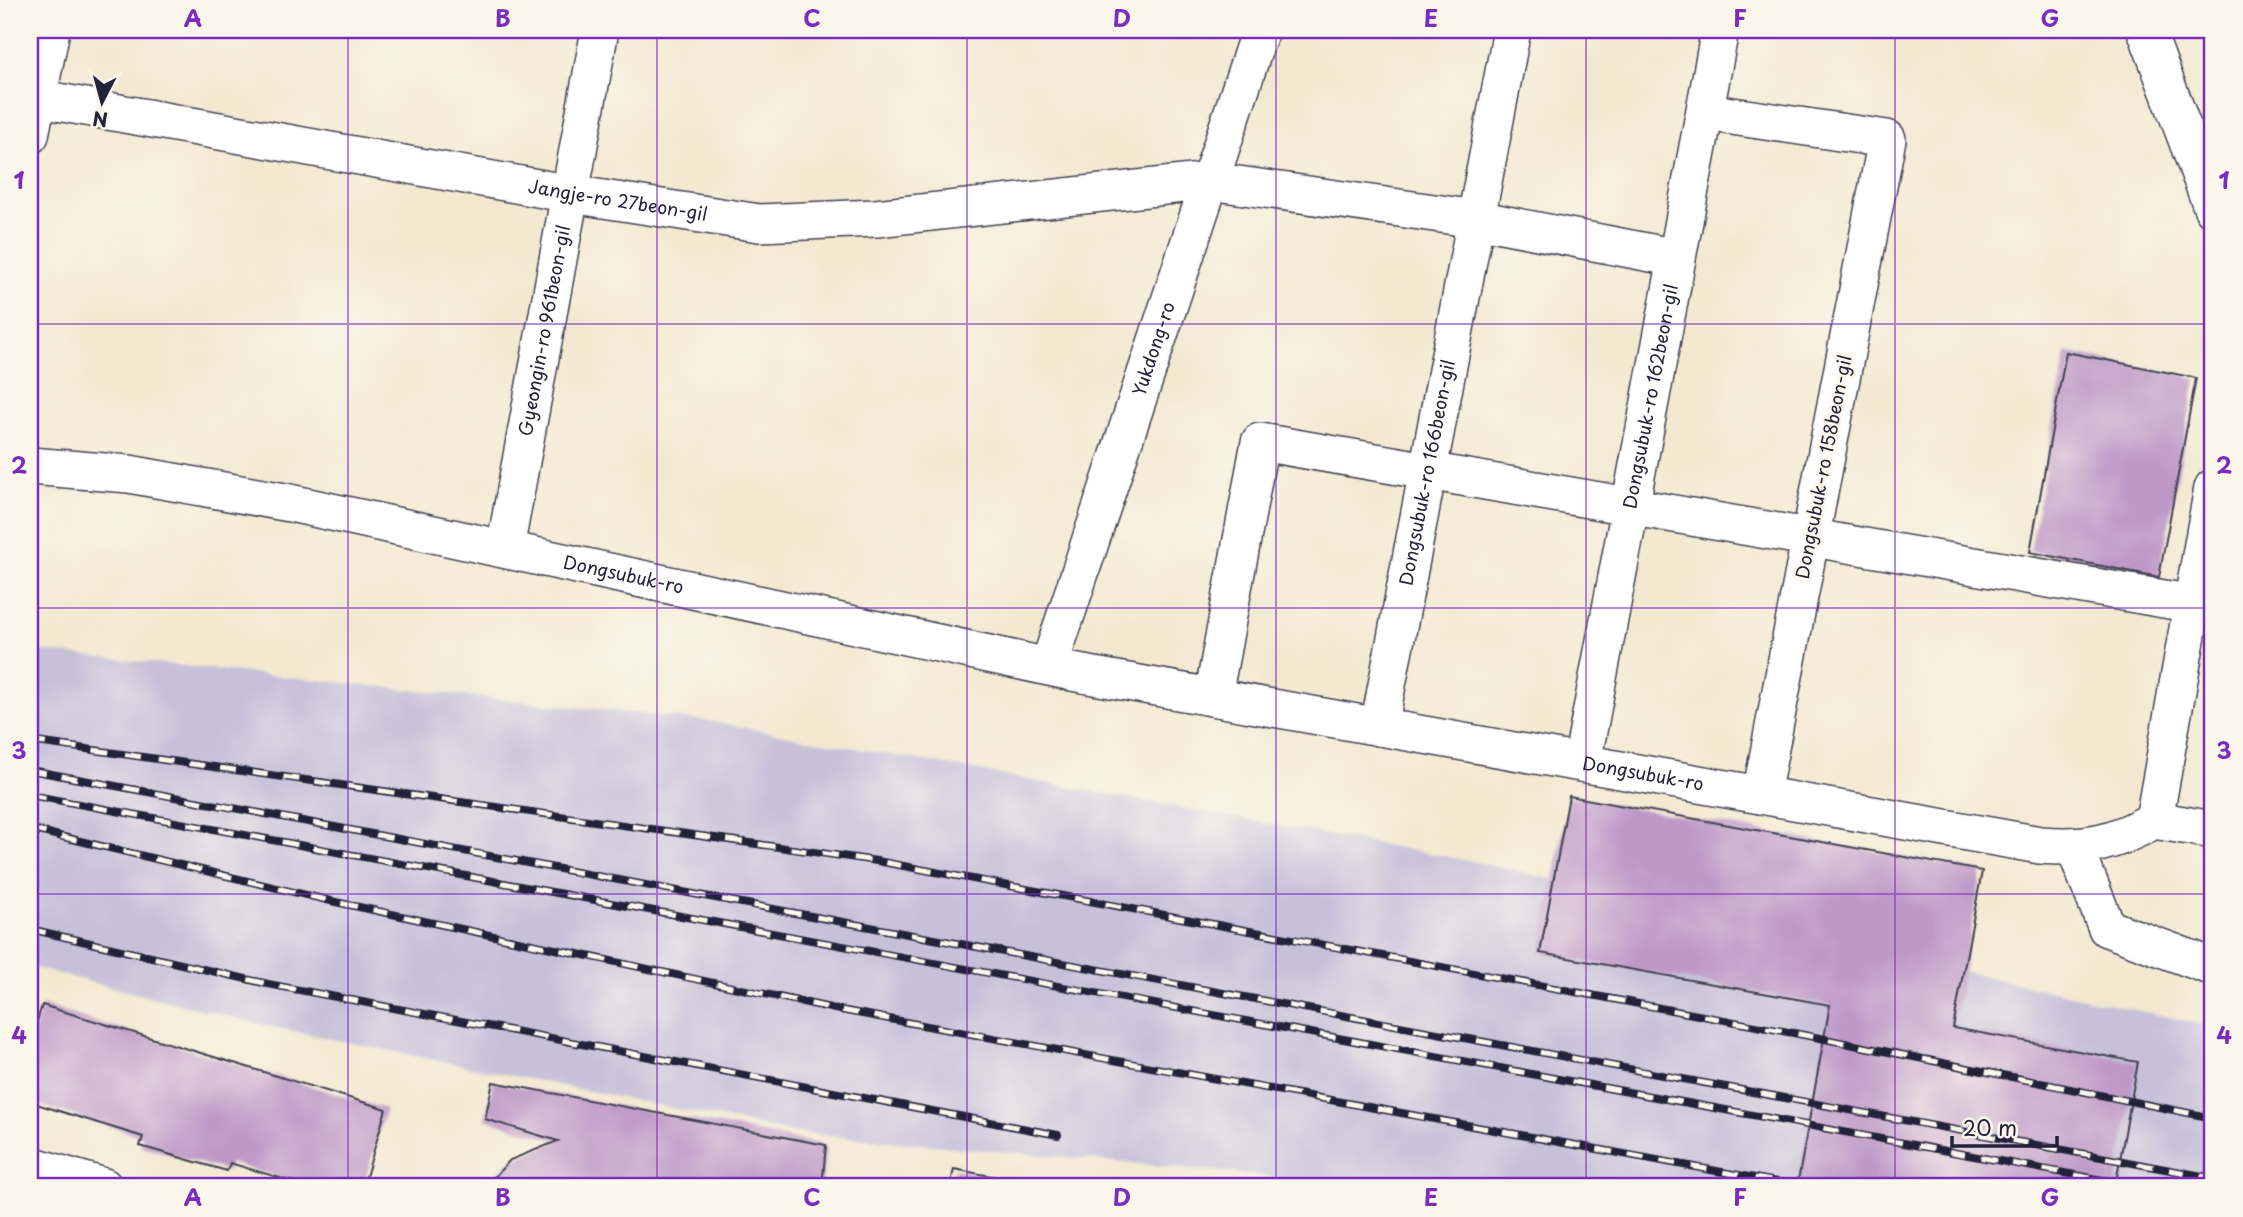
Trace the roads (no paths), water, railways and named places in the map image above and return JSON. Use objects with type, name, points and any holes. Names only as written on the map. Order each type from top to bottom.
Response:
[{"type":"street","points":[[30,135],[34,97],[51,30]]},
{"type":"street","name":"Gyeongin-ro 961beon-gil","points":[[505,549],[600,30]]},
{"type":"street","name":"Yukdong-ro","points":[[1049,666],[1260,30]]},
{"type":"street","name":"Dongsubuk-ro 166beon-gil","points":[[1379,727],[1512,30]]},
{"type":"street","name":"Dongsubuk-ro 162beon-gil","points":[[1582,763],[1720,30]]},
{"type":"street","points":[[2146,30],[2213,209]]},
{"type":"street","name":"Jangje-ro 27beon-gil","points":[[34,97],[571,194],[759,223],[876,218],[1210,181]]},
{"type":"street","name":"Dongsubuk-ro 158beon-gil","points":[[1704,112],[1887,139],[1760,795]]},
{"type":"street","points":[[1210,181],[1476,219],[1677,258]]},
{"type":"street","points":[[1213,697],[1260,442],[1811,540],[2203,600]]},
{"type":"street","name":"Dongsubuk-ro","points":[[30,466],[129,474],[290,503],[1049,666],[2040,845],[2075,848],[2120,839],[2154,820]]},
{"type":"street","points":[[2213,488],[2203,600],[2154,820],[2213,830]]},
{"type":"street","points":[[2075,848],[2107,928],[2213,967]]},
{"type":"street","points":[[30,1165],[104,1187]]},
{"type":"railway","points":[[30,741],[877,861],[1820,1038],[2213,1118]]},
{"type":"railway","points":[[30,770],[2213,1178]]},
{"type":"railway","points":[[30,795],[2140,1187]]},
{"type":"railway","points":[[30,829],[331,901],[835,1009],[1804,1187]]},
{"type":"railway","points":[[30,929],[268,984],[1058,1135]]}]
